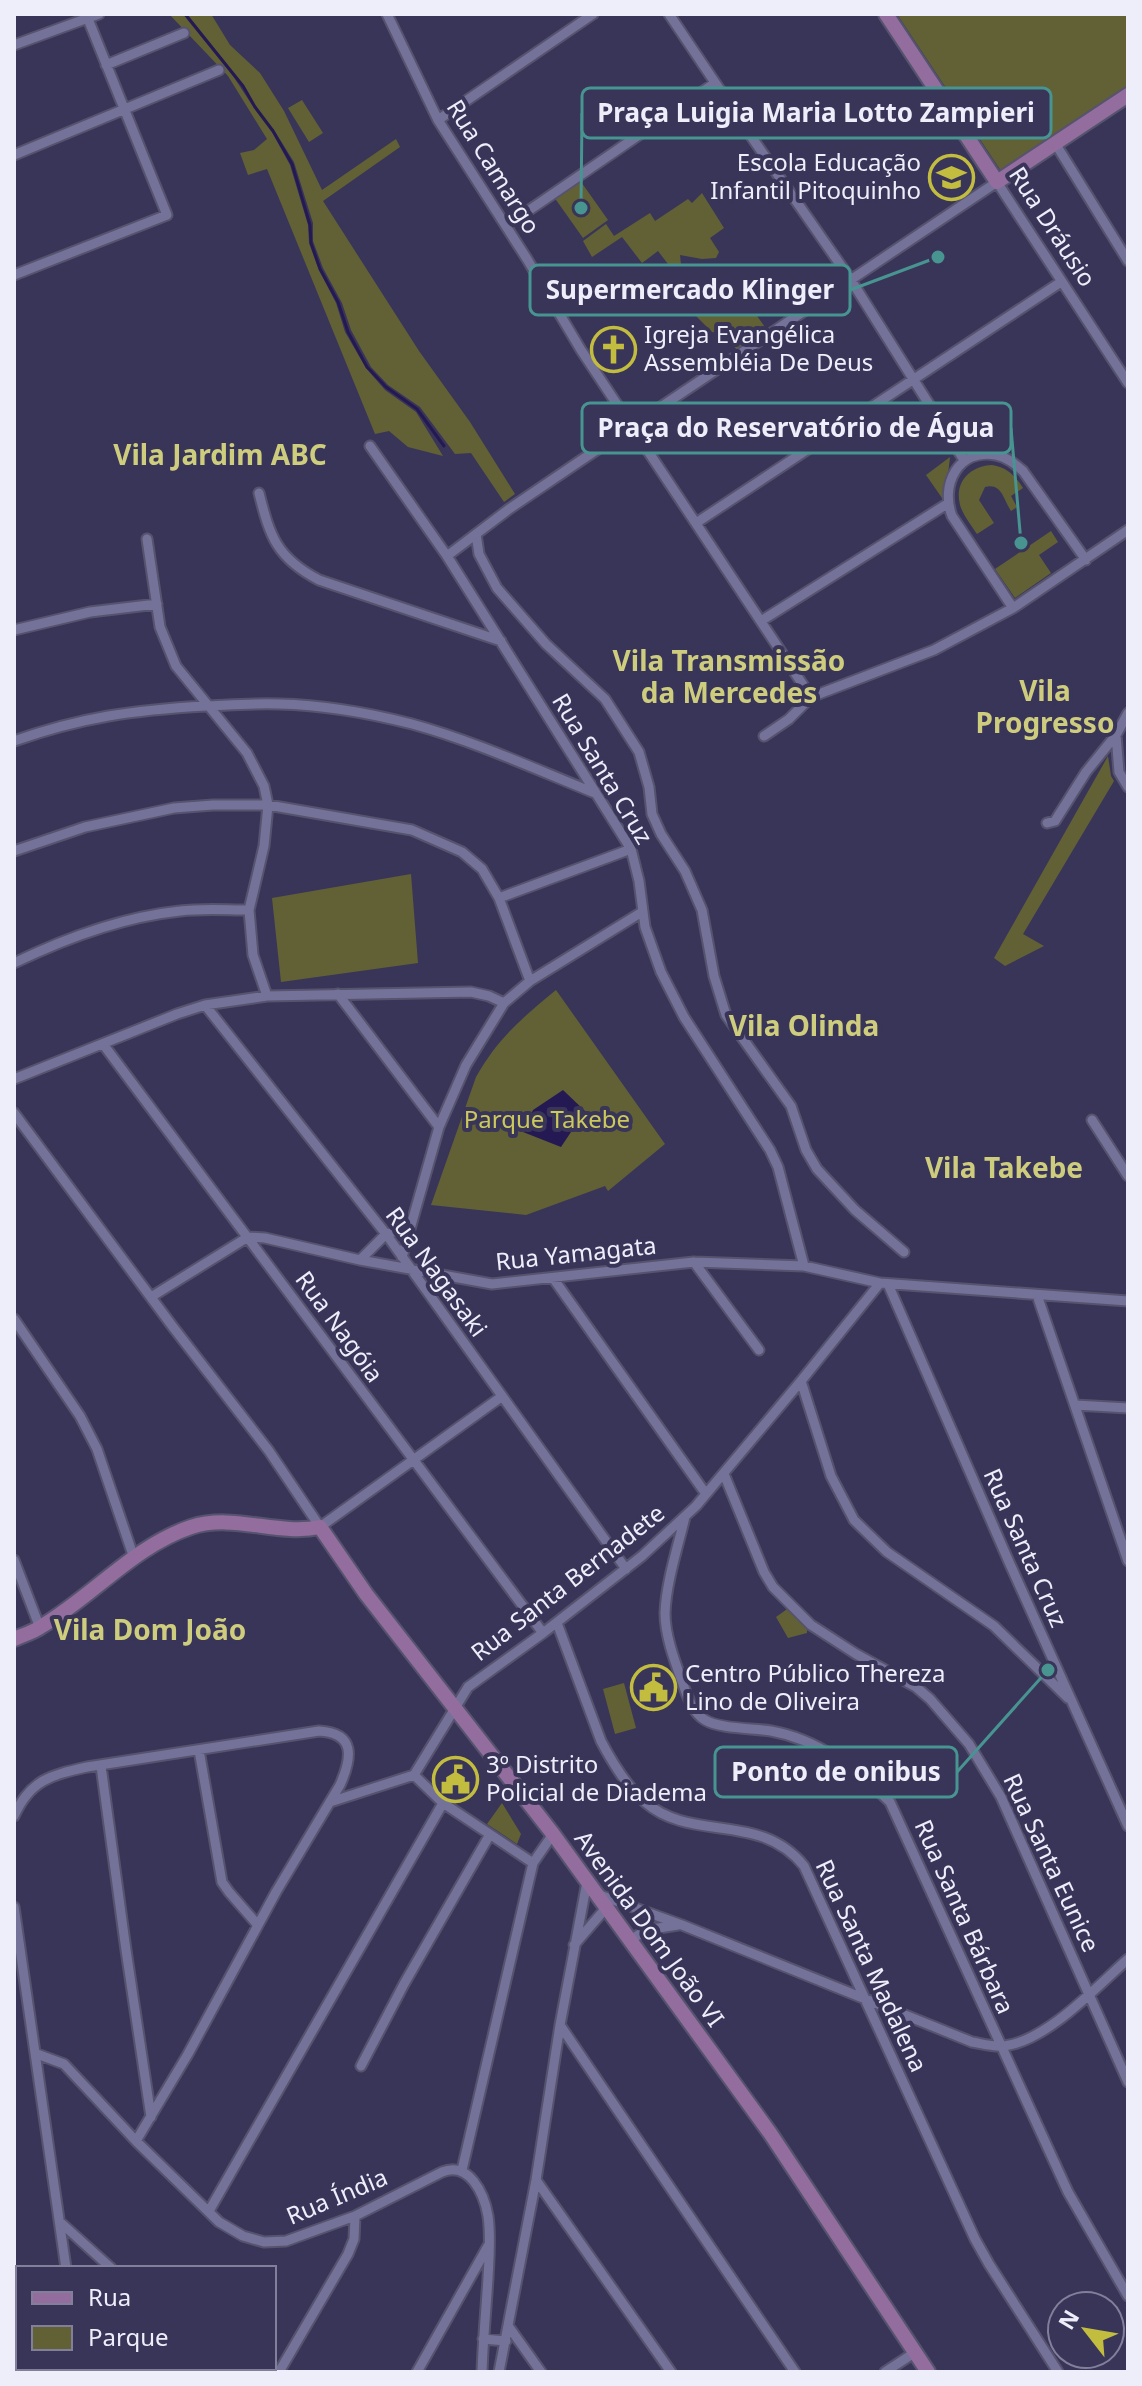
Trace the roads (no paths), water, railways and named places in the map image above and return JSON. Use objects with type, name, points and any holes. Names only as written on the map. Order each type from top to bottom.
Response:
[{"type":"street","points":[[14,45],[99,14]]},
{"type":"street","name":"Rua Camargo","points":[[387,14],[438,120],[581,350],[811,697]]},
{"type":"street","points":[[438,120],[593,14]]},
{"type":"street","points":[[669,14],[851,280],[964,460]]},
{"type":"street","name":"Rua Dráusio","points":[[886,14],[1128,383]]},
{"type":"street","points":[[14,275],[167,215],[87,16]]},
{"type":"street","points":[[106,65],[184,33]]},
{"type":"street","points":[[14,155],[219,70]]},
{"type":"street","points":[[506,226],[715,83]]},
{"type":"street","points":[[447,556],[556,477],[1128,95]]},
{"type":"street","points":[[1055,143],[1128,261]]},
{"type":"street","points":[[696,523],[1061,282]]},
{"type":"street","name":"Rua Santa Cruz","points":[[370,446],[447,556],[631,849],[642,912],[661,972],[672,998],[778,1167],[804,1266]]},
{"type":"street","points":[[1013,608],[947,504],[953,475],[964,460],[977,455],[996,455],[1010,460],[1023,471],[1086,560]]},
{"type":"street","points":[[259,493],[268,529],[276,546],[304,572],[319,580],[501,641]]},
{"type":"street","points":[[761,621],[947,504]]},
{"type":"street","points":[[764,736],[789,719],[811,697],[934,650],[1013,608],[1128,530]]},
{"type":"street","points":[[476,534],[479,554],[497,588],[546,644],[605,699],[639,752],[649,787],[652,814],[685,871],[702,910],[714,976],[726,1015],[791,1106],[806,1150],[817,1169],[855,1210],[904,1252]]},
{"type":"street","points":[[147,539],[160,627],[176,666],[192,689],[210,706],[258,772],[268,805],[264,846],[249,910],[253,955],[267,996]]},
{"type":"street","points":[[14,630],[90,612],[157,604]]},
{"type":"street","points":[[14,741],[101,715],[210,706],[280,704],[320,707],[401,722],[458,740],[595,793]]},
{"type":"street","points":[[1047,823],[1055,821],[1128,713]]},
{"type":"street","points":[[1116,735],[1119,772],[1128,787]]},
{"type":"street","points":[[14,851],[85,827],[174,808],[213,805],[268,805],[412,830],[472,859],[482,869],[499,898],[530,981]]},
{"type":"street","points":[[499,898],[631,849]]},
{"type":"street","points":[[14,963],[69,938],[153,915],[181,910],[249,910]]},
{"type":"street","points":[[402,1257],[439,1127],[466,1065],[504,1003],[530,981],[642,912]]},
{"type":"street","points":[[14,1079],[205,1005],[267,996],[471,992],[504,1003]]},
{"type":"street","points":[[338,994],[439,1127]]},
{"type":"street","name":"Rua Nagasaki","points":[[205,1005],[386,1234],[626,1569]]},
{"type":"street","name":"Rua Nagóia","points":[[103,1044],[543,1633]]},
{"type":"street","points":[[14,1113],[269,1451],[320,1527]]},
{"type":"street","points":[[1092,1120],[1128,1176]]},
{"type":"street","points":[[360,1260],[386,1234],[409,1228]]},
{"type":"street","points":[[151,1297],[248,1237]]},
{"type":"street","name":"Rua Yamagata","points":[[248,1237],[492,1284],[694,1262],[804,1266],[884,1283],[1128,1301]]},
{"type":"street","points":[[694,1262],[759,1350]]},
{"type":"street","points":[[553,1278],[706,1494]]},
{"type":"street","name":"Rua Santa Cruz","points":[[884,1283],[1128,1826]]},
{"type":"street","name":"Rua Santa Bernadete","points":[[414,1775],[468,1687],[626,1569],[685,1517],[884,1283]]},
{"type":"street","points":[[1037,1295],[1128,1561]]},
{"type":"street","points":[[14,1319],[80,1416],[97,1449],[134,1558]]},
{"type":"street","points":[[801,1381],[831,1476],[854,1520],[887,1552],[994,1626],[1072,1702]]},
{"type":"street","points":[[14,1639],[40,1628],[167,1537],[193,1526],[220,1522],[288,1530],[320,1527],[501,1397]]},
{"type":"street","points":[[1075,1405],[1128,1408]]},
{"type":"street","name":"Rua Santa Eunice","points":[[724,1474],[773,1587],[823,1635],[916,1687],[969,1744],[1001,1797],[1128,2082]]},
{"type":"street","name":"Rua Santa Bárbara","points":[[685,1517],[665,1611],[666,1629],[680,1676],[696,1712],[714,1723],[775,1732],[812,1744],[864,1777],[890,1802],[1068,2192],[1128,2296]]},
{"type":"street","name":"Avenida Dom João VI","points":[[320,1527],[366,1594],[553,1834],[770,2133],[928,2372]]},
{"type":"street","points":[[14,1560],[40,1628]]},
{"type":"street","name":"Rua Santa Madalena","points":[[557,1623],[601,1741],[635,1793],[647,1804],[678,1819],[758,1834],[795,1854],[804,1866],[975,2239],[1058,2372]]},
{"type":"street","points":[[14,1816],[37,1783],[53,1774],[319,1731],[335,1732],[344,1738],[349,1749],[347,1768],[330,1802],[257,1924],[188,2054],[136,2141]]},
{"type":"street","points":[[199,1750],[222,1882],[257,1924]]},
{"type":"street","points":[[101,1766],[151,2117]]},
{"type":"street","points":[[330,1802],[414,1775],[443,1803],[533,1863]]},
{"type":"street","points":[[209,2211],[443,1803]]},
{"type":"street","points":[[482,2372],[490,2242],[488,2215],[483,2199],[462,2170],[533,1863],[553,1834]]},
{"type":"street","points":[[361,2066],[489,1836]]},
{"type":"street","points":[[499,2372],[536,2180],[574,1945],[592,1888],[637,1910],[682,1925],[972,2042],[1000,2047],[1015,2044],[1056,2021],[1128,1959]]},
{"type":"street","points":[[14,1907],[18,1968],[37,2054],[66,2266]]},
{"type":"street","points":[[574,1945],[606,1908]]},
{"type":"street","points":[[637,1910],[646,1930]]},
{"type":"street","points":[[629,1941],[646,1930],[682,1925]]},
{"type":"street","points":[[560,2025],[795,2372]]},
{"type":"street","name":"Rua Índia","points":[[37,2054],[64,2064],[136,2141],[219,2222],[243,2236],[264,2242],[286,2241],[355,2216],[442,2172],[455,2168],[462,2170]]},
{"type":"street","points":[[536,2180],[671,2372]]},
{"type":"street","points":[[279,2368],[348,2254],[354,2239],[355,2216]]},
{"type":"street","points":[[60,2221],[109,2266]]},
{"type":"street","points":[[417,2372],[490,2242]]},
{"type":"street","points":[[509,2327],[541,2372]]},
{"type":"street","points":[[483,2339],[506,2341]]},
{"type":"street","points":[[885,2372],[914,2353]]},
{"type":"waterway","points":[[185,14],[243,86],[292,164],[320,269],[367,367],[386,387],[417,409],[444,446]]},
{"type":"place","name":"Escola Educação Infantil Pitoquinho","points":[[952,177]]},
{"type":"place","name":"Praça Luigia Maria Lotto Zampieri","points":[[581,208]]},
{"type":"place","name":"Supermercado Klinger","points":[[938,257]]},
{"type":"place","name":"Igreja Evangélica Assembléia De Deus","points":[[613,349]]},
{"type":"place","name":"Praça do Reservatório de Água","points":[[1021,543]]},
{"type":"place","name":"Ponto de onibus","points":[[1048,1670]]},
{"type":"place","name":"Centro Público Thereza Lino de Oliveira","points":[[654,1688]]},
{"type":"place","name":"3º Distrito Policial de Diadema","points":[[455,1779]]},
{"type":"district","name":"Vila Jardim ABC","points":[[220,455]]},
{"type":"district","name":"Vila Transmissão da Mercedes","points":[[729,677]]},
{"type":"district","name":"Vila Progresso","points":[[1045,707]]},
{"type":"district","name":"Vila Olinda","points":[[804,1026]]},
{"type":"district","name":"Vila Takebe","points":[[1004,1168]]},
{"type":"district","name":"Vila Dom João","points":[[150,1630]]},
{"type":"park label","name":"Parque Takebe","points":[[547,1120]]}]
